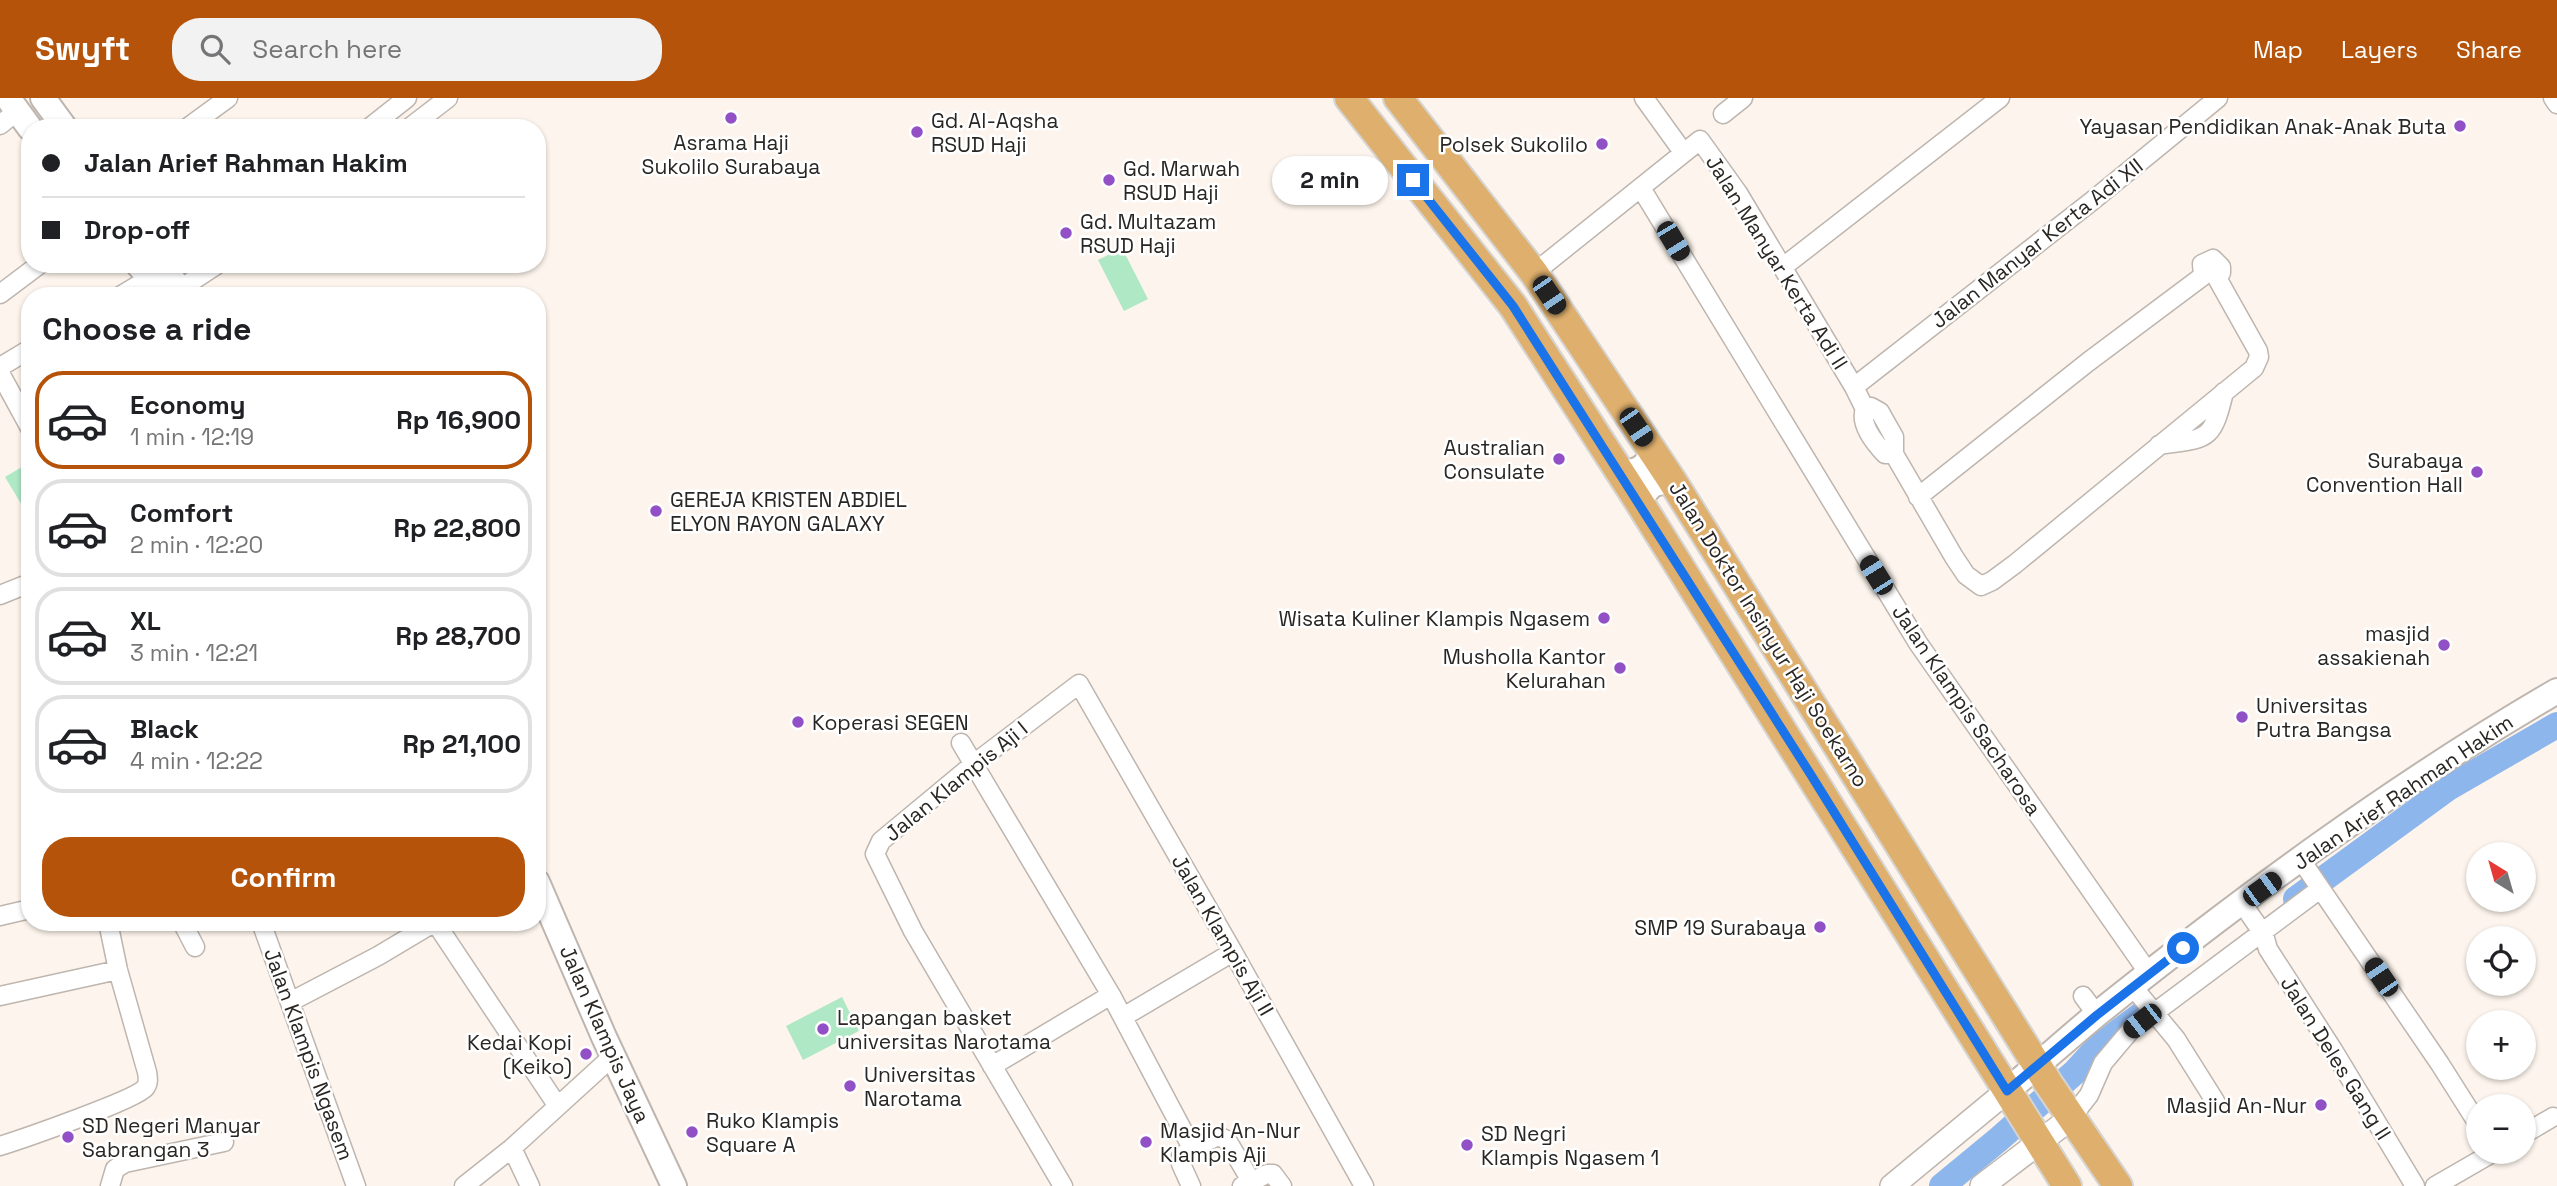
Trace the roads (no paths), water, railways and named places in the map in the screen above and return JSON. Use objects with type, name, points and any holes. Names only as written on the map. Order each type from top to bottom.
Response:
[{"type":"main road","points":[[43,98],[58,119]]},
{"type":"main road","name":"Jalan Doktor Insinyur Haji Soekarno","points":[[1349,98],[1513,306],[1638,500],[2067,1186]]},
{"type":"main road","name":"Jalan Doktor Insinyur Haji Soekarno","points":[[1398,98],[1534,274],[1671,479],[2068,1114],[2118,1186]]},
{"type":"main road","points":[[1618,470],[1626,473],[1636,471],[1649,460],[1650,449]]},
{"type":"main road","points":[[1638,500],[1652,485],[1671,479]]},
{"type":"main road","name":"Jalan Arief Rahman Hakim","points":[[2012,1099],[2043,1074],[2090,1005],[2140,985],[2254,921],[2312,877],[2454,755],[2557,691]]},
{"type":"main road","name":"Jalan Klampis Jaya","points":[[546,903],[674,1186]]},
{"type":"street","points":[[199,119],[228,98]]},
{"type":"street","points":[[380,119],[407,98]]},
{"type":"street","points":[[421,119],[448,98]]},
{"type":"street","points":[[1644,98],[1683,152]]},
{"type":"street","points":[[1723,114],[1743,98]]},
{"type":"street","points":[[1783,267],[2000,98]]},
{"type":"street","name":"Jalan Manyar Kerta Adi XII","points":[[1854,387],[2092,201],[2218,98]]},
{"type":"street","points":[[2553,98],[2557,104]]},
{"type":"street","name":"Jalan Manyar Kerta Adi II","points":[[1534,274],[1700,140],[1738,193],[1854,387],[1865,409],[1862,416],[1864,421],[1879,448],[1885,454],[1894,454],[1918,497],[1966,575],[1981,586],[2015,564],[2254,368],[2259,356],[2253,340],[2210,277],[2088,362],[1918,497]]},
{"type":"street","name":"Jalan Klampis Sacharosa","points":[[1641,188],[1918,643],[2140,985],[2153,1010],[2198,1070],[2215,1101]]},
{"type":"street","points":[[0,294],[28,273]]},
{"type":"street","points":[[144,287],[186,273]]},
{"type":"street","points":[[0,367],[21,354]]},
{"type":"street","points":[[0,373],[21,412]]},
{"type":"street","points":[[0,595],[21,587]]},
{"type":"street","name":"Jalan Klampis Aji I","points":[[1063,1186],[913,931],[875,854],[881,841],[975,763],[1079,684]]},
{"type":"street","name":"Jalan Klampis Aji II","points":[[1079,684],[1364,1186]]},
{"type":"street","points":[[961,743],[1111,995],[1192,1148]]},
{"type":"street","points":[[1982,1186],[2089,1095],[2103,1063],[2118,1042],[2254,921],[2312,877],[2466,1105]]},
{"type":"street","points":[[0,916],[21,911]]},
{"type":"street","name":"Jalan Deles Gang II","points":[[2254,921],[2268,949],[2415,1186]]},
{"type":"street","points":[[0,1146],[113,1104],[146,1087],[148,1072],[118,970],[110,931]]},
{"type":"street","points":[[187,931],[195,947]]},
{"type":"street","name":"Jalan Klampis Ngasem","points":[[264,931],[356,1186]]},
{"type":"street","points":[[290,1002],[420,931]]},
{"type":"street","points":[[441,931],[557,1105]]},
{"type":"street","points":[[1123,1017],[1233,952]]},
{"type":"street","points":[[0,996],[118,970]]},
{"type":"street","points":[[992,1066],[1111,995]]},
{"type":"street","points":[[464,1186],[512,1147],[613,1056]]},
{"type":"street","name":"Jalan Arief Rahman Hakim","points":[[1892,1186],[2012,1099]]},
{"type":"street","points":[[2536,1127],[2553,1117]]},
{"type":"street","points":[[1191,1186],[1181,1164],[1181,1157],[1214,1136],[1223,1137],[1247,1184],[1267,1174],[1273,1174],[1282,1186]]},
{"type":"street","points":[[110,1186],[115,1169],[125,1163],[224,1142]]},
{"type":"street","points":[[512,1147],[530,1186]]},
{"type":"street","points":[[2435,1186],[2473,1164]]},
{"type":"waterway","points":[[2296,899],[2448,788],[2557,725]]},
{"type":"waterway","points":[[1942,1186],[2075,1072],[2097,1048],[2142,1014]]},
{"type":"place","name":"Asrama Haji Sukolilo Surabaya","points":[[731,118]]},
{"type":"place","name":"Yayasan Pendidikan Anak-Anak Buta","points":[[2460,126]]},
{"type":"place","name":"Gd. Al-Aqsha RSUD Haji","points":[[917,132]]},
{"type":"place","name":"Polsek Sukolilo","points":[[1602,144]]},
{"type":"place","name":"Gd. Marwah RSUD Haji","points":[[1109,180]]},
{"type":"place","name":"Gd. Multazam RSUD Haji","points":[[1066,233]]},
{"type":"place","name":"Australian Consulate","points":[[1559,459]]},
{"type":"place","name":"Surabaya Convention Hall","points":[[2477,472]]},
{"type":"place","name":"GEREJA KRISTEN ABDIEL ELYON RAYON GALAXY","points":[[656,511]]},
{"type":"place","name":"Wisata Kuliner Klampis Ngasem","points":[[1604,618]]},
{"type":"place","name":"masjid assakienah","points":[[2444,645]]},
{"type":"place","name":"Musholla Kantor Kelurahan","points":[[1620,668]]},
{"type":"place","name":"Universitas Putra Bangsa","points":[[2242,717]]},
{"type":"place","name":"Koperasi SEGEN","points":[[798,722]]},
{"type":"place","name":"SMP 19 Surabaya","points":[[1820,927]]},
{"type":"place","name":"Lapangan basket universitas Narotama","points":[[823,1029]]},
{"type":"place","name":"Kedai Kopi (Keiko)","points":[[586,1054]]},
{"type":"place","name":"Universitas Narotama","points":[[850,1086]]},
{"type":"place","name":"Masjid An-Nur","points":[[2321,1105]]},
{"type":"place","name":"Ruko Klampis Square A","points":[[692,1132]]},
{"type":"place","name":"SD Negeri Manyar Sabrangan 3","points":[[68,1137]]},
{"type":"place","name":"Masjid An-Nur Klampis Aji","points":[[1146,1142]]},
{"type":"place","name":"SD Negri Klampis Ngasem 1","points":[[1467,1145]]}]
